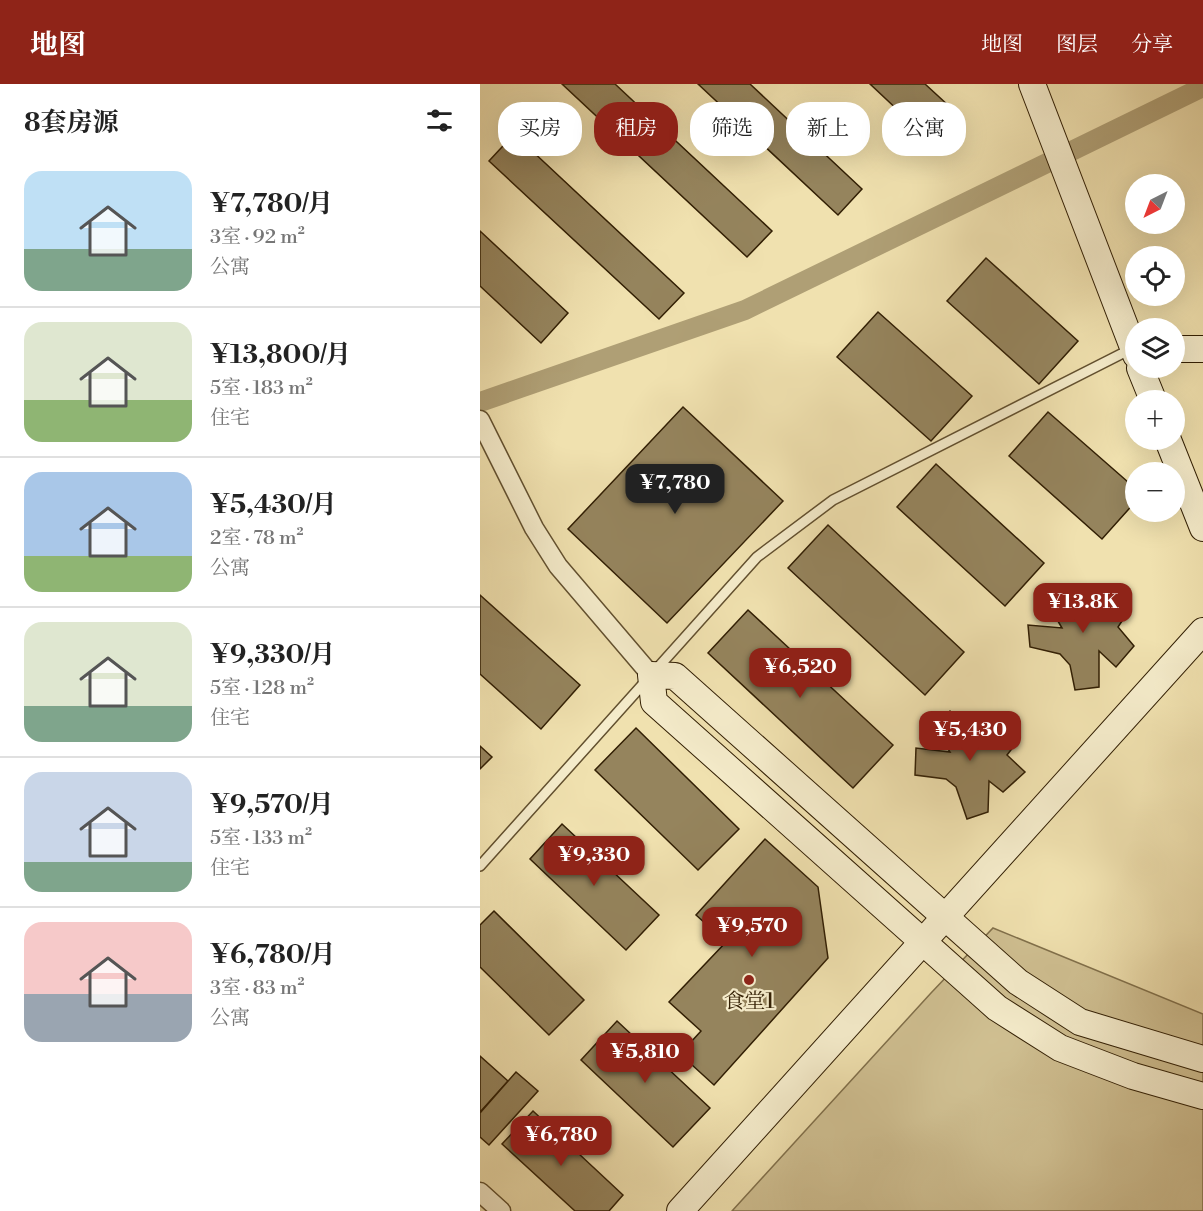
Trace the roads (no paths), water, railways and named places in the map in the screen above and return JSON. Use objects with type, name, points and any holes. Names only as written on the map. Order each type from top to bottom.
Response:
[{"type":"street","points":[[1032,84],[1125,327]]},
{"type":"street","points":[[1185,349],[1203,349]]},
{"type":"street","points":[[480,420],[534,528],[558,566],[651,675],[654,702],[997,1008],[1060,1048],[1133,1076],[1203,1096]]},
{"type":"street","points":[[1172,450],[1203,528]]},
{"type":"street","points":[[680,1211],[1203,631]]},
{"type":"street","points":[[651,675],[675,676],[1018,982],[1080,1022],[1203,1059]]},
{"type":"street","points":[[480,1192],[501,1211]]},
{"type":"lane","points":[[480,866],[757,557],[833,500],[1125,360]]},
{"type":"waterway","points":[[480,402],[745,310],[1203,87]]},
{"type":"place","name":"食堂1","points":[[749,980]]}]
